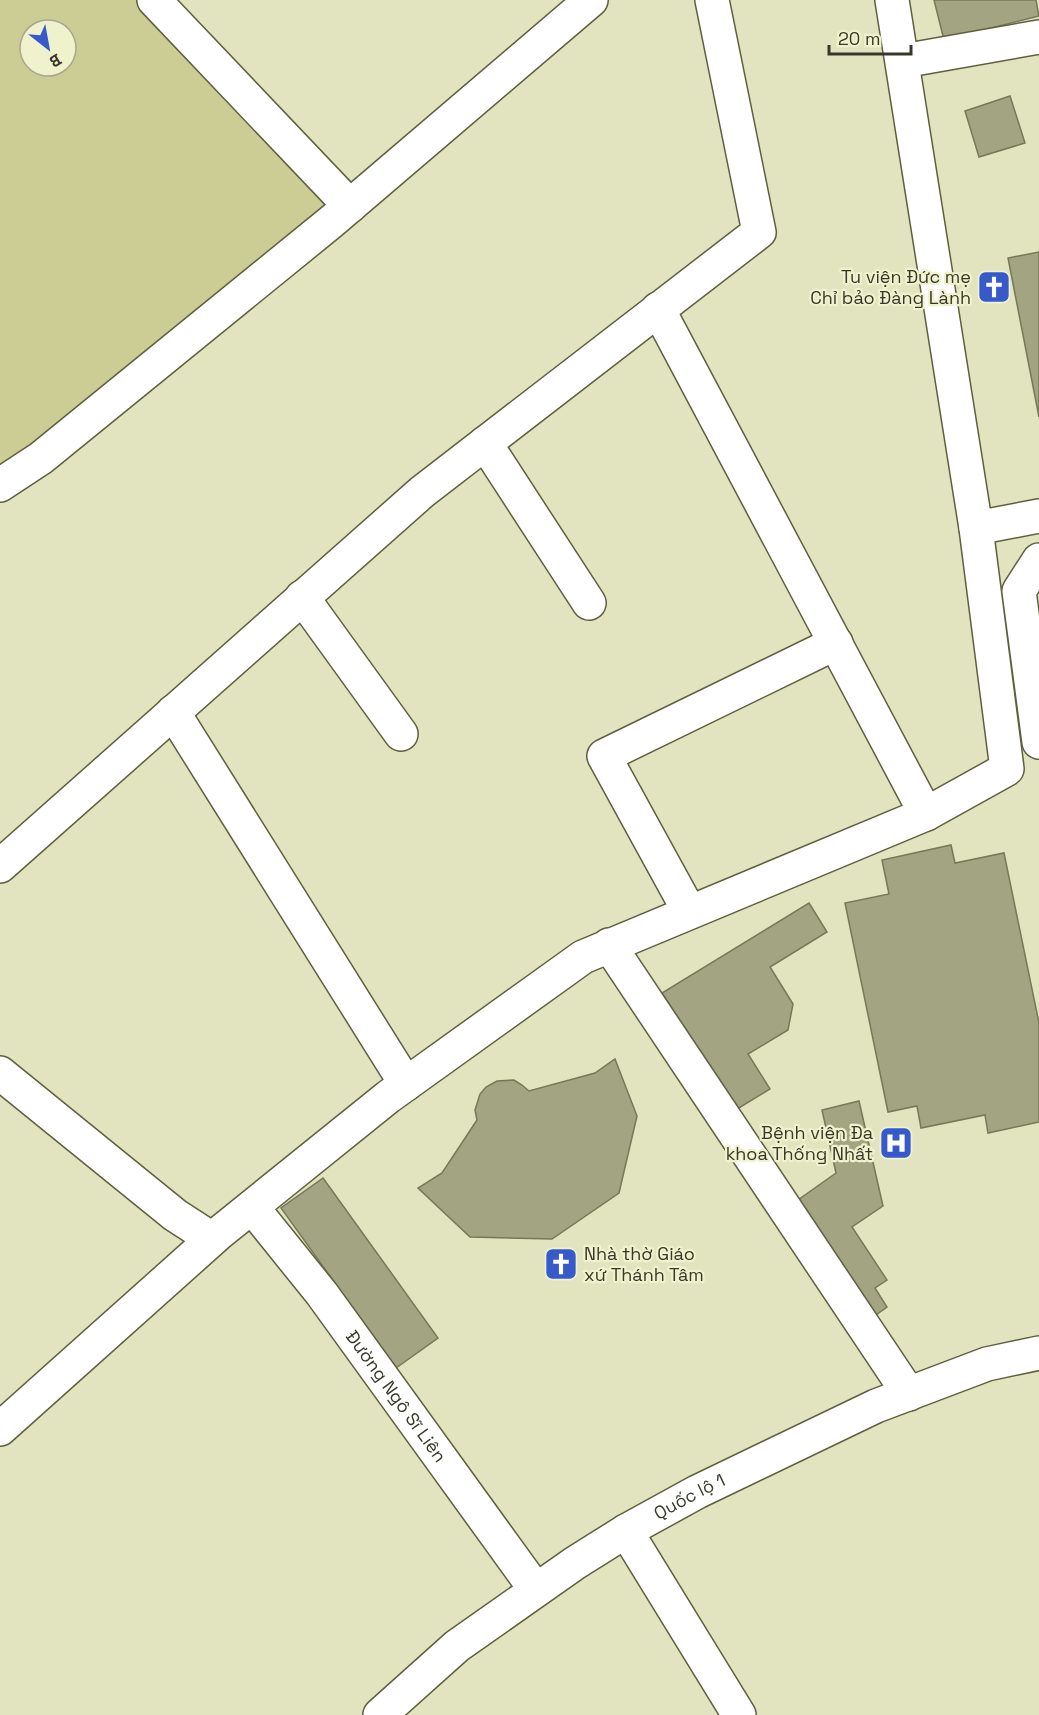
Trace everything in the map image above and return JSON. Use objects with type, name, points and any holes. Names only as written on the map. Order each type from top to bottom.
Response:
[{"type":"main road","points":[[154,0],[350,206]]},
{"type":"main road","points":[[0,485],[41,458],[350,206],[591,0]]},
{"type":"main road","points":[[0,866],[422,492],[759,232],[712,0]]},
{"type":"main road","points":[[0,1430],[212,1239],[406,1084],[583,957],[926,814],[1007,769],[976,528],[892,0]]},
{"type":"main road","points":[[903,61],[1039,37]]},
{"type":"main road","points":[[658,309],[926,814]]},
{"type":"main road","points":[[485,443],[588,603]]},
{"type":"main road","points":[[976,528],[1039,516]]},
{"type":"main road","points":[[1039,560],[1019,591],[1039,742]]},
{"type":"main road","points":[[302,597],[401,734]]},
{"type":"main road","points":[[689,911],[604,756],[836,643]]},
{"type":"main road","points":[[173,712],[406,1084]]},
{"type":"main road","points":[[609,945],[909,1394]]},
{"type":"main road","points":[[0,1073],[175,1215],[212,1239]]},
{"type":"main road","name":"Đường Ngô Sĩ Liên","points":[[252,1207],[322,1294],[536,1590]]},
{"type":"main road","name":"Quốc lộ 1","points":[[380,1715],[457,1646],[536,1590],[626,1531],[697,1492],[876,1406],[987,1364],[1039,1353]]},
{"type":"main road","points":[[626,1531],[739,1715]]},
{"type":"green space","points":[[0,0],[145,0],[339,204],[0,473]]},
{"type":"building","points":[[934,0],[1036,0],[1039,16],[944,40]]},
{"type":"building","points":[[1010,96],[1025,143],[979,157],[965,111]]},
{"type":"building","points":[[1039,252],[1039,417],[1008,258]]},
{"type":"building","points":[[951,845],[955,863],[1004,853],[1039,1023],[1039,1122],[988,1133],[985,1115],[921,1128],[917,1106],[888,1112],[845,903],[889,894],[882,860]]},
{"type":"building","points":[[809,903],[827,932],[770,967],[793,1004],[788,1030],[748,1054],[770,1089],[734,1111],[662,993]]},
{"type":"building","points":[[615,1059],[637,1116],[619,1193],[552,1239],[470,1237],[418,1188],[442,1173],[477,1120],[475,1110],[480,1094],[486,1087],[497,1081],[514,1080],[529,1091],[595,1073]]},
{"type":"building","points":[[859,1101],[883,1206],[852,1227],[887,1280],[875,1288],[887,1307],[876,1315],[798,1200],[836,1173],[822,1110]]},
{"type":"building","points":[[323,1178],[438,1338],[396,1368],[281,1208]]},
{"type":"place","name":"Tu viện Đức mẹ Chỉ bảo Đàng Lành","points":[[994,287]]},
{"type":"place","name":"Bệnh viện Đa khoa Thống Nhất","points":[[896,1143]]},
{"type":"place","name":"Nhà thờ Giáo xứ Thánh Tâm","points":[[561,1264]]}]
